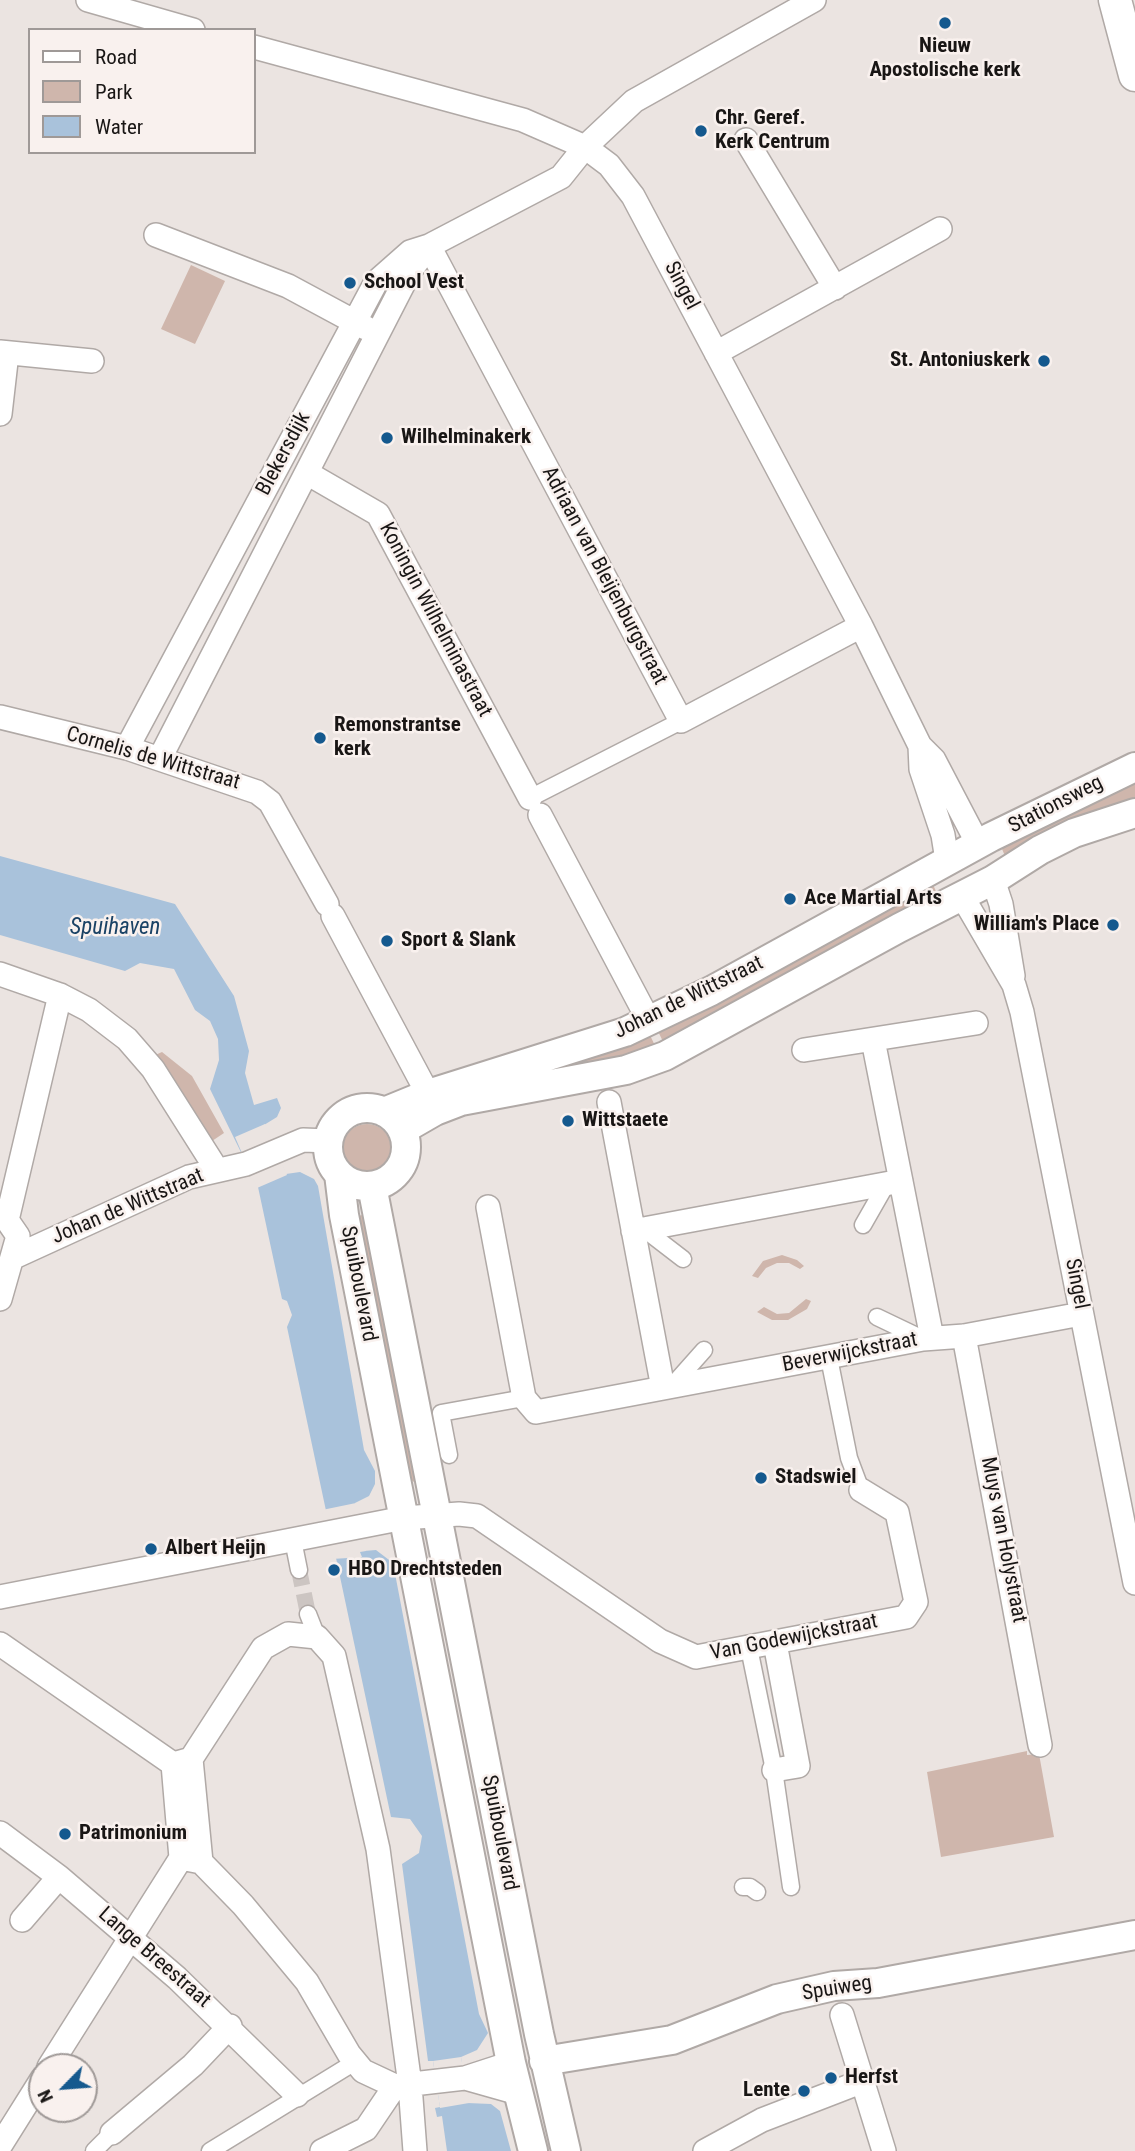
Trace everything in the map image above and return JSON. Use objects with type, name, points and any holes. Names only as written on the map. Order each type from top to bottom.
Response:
[{"type":"main road","points":[[1115,0],[1135,75]]},
{"type":"street","points":[[88,0],[186,28]]},
{"type":"street","name":"Blekersdijk","points":[[127,748],[376,282],[410,252],[429,246],[561,177],[586,147],[634,101],[814,0]]},
{"type":"street","name":"Singel","points":[[256,48],[523,120],[586,147],[609,165],[633,196],[861,626],[919,746],[934,760],[978,844]]},
{"type":"street","points":[[746,140],[835,288]]},
{"type":"street","points":[[716,353],[940,229]]},
{"type":"street","points":[[156,235],[288,285],[378,334]]},
{"type":"street","name":"Blekersdijk","points":[[160,758],[410,271],[429,246]]},
{"type":"street","name":"Adriaan van Bleijenburgstraat","points":[[429,246],[681,721]]},
{"type":"street","points":[[0,414],[3,352],[92,361]]},
{"type":"street","name":"Koningin Wilhelminastraat","points":[[307,473],[378,514],[649,1021]]},
{"type":"street","points":[[535,807],[681,721],[861,626]]},
{"type":"street","points":[[163,684],[191,699]]},
{"type":"street","name":"Cornelis de Wittstraat","points":[[0,717],[160,758],[242,784],[270,802],[428,1094]]},
{"type":"street","name":"Singel","points":[[919,746],[920,769],[943,835],[947,860]]},
{"type":"street","name":"Stationsweg","points":[[978,844],[1135,767]]},
{"type":"street","name":"Stationsweg","points":[[993,880],[1040,850],[1074,833],[1135,813]]},
{"type":"street","name":"Johan de Wittstraat","points":[[393,1121],[428,1094],[614,1036],[649,1021],[711,991],[978,844]]},
{"type":"street","name":"Singel","points":[[993,880],[1001,904],[1014,985],[1035,1070],[1135,1583]]},
{"type":"street","name":"Johan de Wittstraat","points":[[393,1121],[435,1111],[461,1101],[626,1070],[665,1056],[993,880]]},
{"type":"street","name":"Singel","points":[[962,896],[1014,985]]},
{"type":"street","points":[[0,974],[60,995],[107,1022],[144,1057],[217,1170]]},
{"type":"street","points":[[0,1299],[18,1236],[4,1220],[22,1131],[60,995]]},
{"type":"street","points":[[804,1050],[976,1023]]},
{"type":"street","points":[[873,1040],[894,1182],[928,1339]]},
{"type":"street","points":[[609,1102],[639,1230],[668,1387]]},
{"type":"street","points":[[367,1108],[393,1121],[406,1148],[401,1166],[389,1180],[372,1186],[354,1184],[339,1174],[328,1153],[329,1141],[337,1123],[352,1111],[367,1108]]},
{"type":"street","name":"Johan de Wittstraat","points":[[12,1258],[189,1177],[246,1164],[303,1140],[329,1141]]},
{"type":"street","name":"Spuiboulevard","points":[[339,1174],[344,1215],[511,2063],[533,2151]]},
{"type":"street","points":[[863,1225],[894,1182]]},
{"type":"street","points":[[639,1230],[894,1182]]},
{"type":"street","name":"Spuiboulevard","points":[[372,1186],[544,2061],[566,2151]]},
{"type":"street","points":[[449,1455],[441,1413],[524,1398],[488,1207]]},
{"type":"street","points":[[639,1230],[682,1259]]},
{"type":"street","name":"Beverwijckstraat","points":[[524,1398],[536,1412],[928,1339],[964,1336],[1081,1314]]},
{"type":"street","points":[[877,1317],[928,1339]]},
{"type":"street","name":"Muys van Holystraat","points":[[964,1336],[1040,1745]]},
{"type":"street","points":[[668,1387],[704,1350]]},
{"type":"street","name":"Van Godewijckstraat","points":[[435,1515],[477,1516],[660,1641],[696,1657],[906,1617],[916,1602],[897,1511],[861,1490],[849,1458],[829,1358]]},
{"type":"street","points":[[0,1597],[404,1518],[435,1515]]},
{"type":"street","points":[[293,1540],[299,1570]]},
{"type":"street","points":[[308,1614],[317,1637],[334,1656],[377,1849],[402,2085],[415,2151]]},
{"type":"street","points":[[58,2053],[130,1937],[191,1860],[182,1762],[263,1648],[288,1634],[317,1637]]},
{"type":"street","points":[[774,1770],[798,1766],[775,1643]]},
{"type":"street","points":[[0,1644],[182,1762]]},
{"type":"street","points":[[749,1648],[774,1770],[790,1887]]},
{"type":"street","name":"Lange Breestraat","points":[[0,1833],[59,1877],[130,1937],[230,2026],[297,2095]]},
{"type":"street","points":[[191,1860],[243,1905],[307,1982],[352,2058],[363,2071],[402,2085],[465,2078],[511,2063]]},
{"type":"street","points":[[22,1920],[59,1877]]},
{"type":"street","name":"Spuiweg","points":[[544,2061],[672,2040],[777,1999],[834,1986],[878,1983],[1135,1935]]},
{"type":"street","points":[[834,1986],[884,2151]]},
{"type":"street","points":[[94,2151],[193,2065],[230,2026]]},
{"type":"street","points":[[210,2151],[352,2058]]},
{"type":"street","points":[[465,2078],[518,2093]]},
{"type":"street","points":[[705,2151],[762,2120],[863,2081]]},
{"type":"street","points":[[322,2151],[357,2143],[402,2085]]},
{"type":"street","points":[[0,2146],[28,2101]]},
{"type":"green space","points":[[191,265],[225,281],[195,344],[161,329]]},
{"type":"green space","points":[[1135,772],[1135,802],[1009,866],[998,839]]},
{"type":"green space","points":[[929,876],[941,902],[667,1050],[656,1027]]},
{"type":"green space","points":[[648,1031],[659,1054],[483,1091]]},
{"type":"green space","points":[[162,1052],[192,1076],[224,1133],[212,1141],[153,1056]]},
{"type":"green space","points":[[367,1124],[384,1131],[391,1148],[384,1165],[367,1172],[350,1165],[343,1148],[350,1131]]},
{"type":"green space","points":[[370,1214],[420,1481],[416,1483],[409,1479],[350,1217]]},
{"type":"green space","points":[[782,1255],[797,1260],[804,1266],[800,1269],[789,1263],[777,1263],[766,1268],[758,1278],[752,1276],[763,1261]]},
{"type":"green space","points":[[806,1299],[811,1301],[807,1309],[788,1320],[772,1320],[757,1312],[764,1307],[777,1314],[789,1313]]},
{"type":"green space","points":[[1027,1751],[1027,1755],[1039,1754],[1054,1837],[941,1857],[927,1772]]},
{"type":"water","name":"Spuihaven","points":[[0,856],[175,904],[234,996],[249,1051],[245,1073],[254,1105],[277,1098],[281,1108],[277,1117],[264,1125],[286,1174],[300,1172],[314,1179],[318,1186],[364,1450],[375,1471],[375,1484],[369,1496],[355,1503],[364,1551],[376,1550],[393,1563],[479,2014],[488,2033],[477,2050],[461,2057],[467,2103],[491,2104],[500,2111],[511,2151],[447,2151],[442,2116],[437,2117],[435,2108],[440,2107],[433,2061],[428,2061],[402,1864],[419,1853],[422,1836],[410,1819],[391,1817],[287,1327],[292,1315],[287,1301],[282,1299],[258,1187],[210,1089],[219,1060],[218,1039],[210,1021],[195,1010],[174,969],[140,963],[125,971],[0,935]]},
{"type":"pier","points":[[265,1124],[287,1175],[257,1188],[235,1137]]},
{"type":"pier","points":[[356,1503],[366,1551],[360,1552],[362,1557],[350,1564],[348,1558],[332,1559],[322,1510]]},
{"type":"pier","points":[[461,2057],[469,2103],[440,2108],[433,2061]]},
{"type":"tunnel","points":[[299,1570],[308,1614]]},
{"type":"place","name":"Nieuw Apostolische kerk","points":[[945,23]]},
{"type":"place","name":"Chr. Geref. Kerk Centrum","points":[[701,131]]},
{"type":"place","name":"School Vest","points":[[350,283]]},
{"type":"place","name":"St. Antoniuskerk","points":[[1044,361]]},
{"type":"place","name":"Wilhelminakerk","points":[[387,438]]},
{"type":"place","name":"Remonstrantse kerk","points":[[320,738]]},
{"type":"place","name":"Ace Martial Arts","points":[[790,899]]},
{"type":"place","name":"William's Place","points":[[1113,925]]},
{"type":"place","name":"Sport & Slank","points":[[387,941]]},
{"type":"place","name":"Wittstaete","points":[[568,1121]]},
{"type":"place","name":"Stadswiel","points":[[761,1478]]},
{"type":"place","name":"Albert Heijn","points":[[151,1549]]},
{"type":"place","name":"HBO Drechtsteden","points":[[334,1570]]},
{"type":"place","name":"Patrimonium","points":[[65,1834]]},
{"type":"place","name":"Herfst","points":[[831,2078]]},
{"type":"place","name":"Lente","points":[[804,2091]]}]
